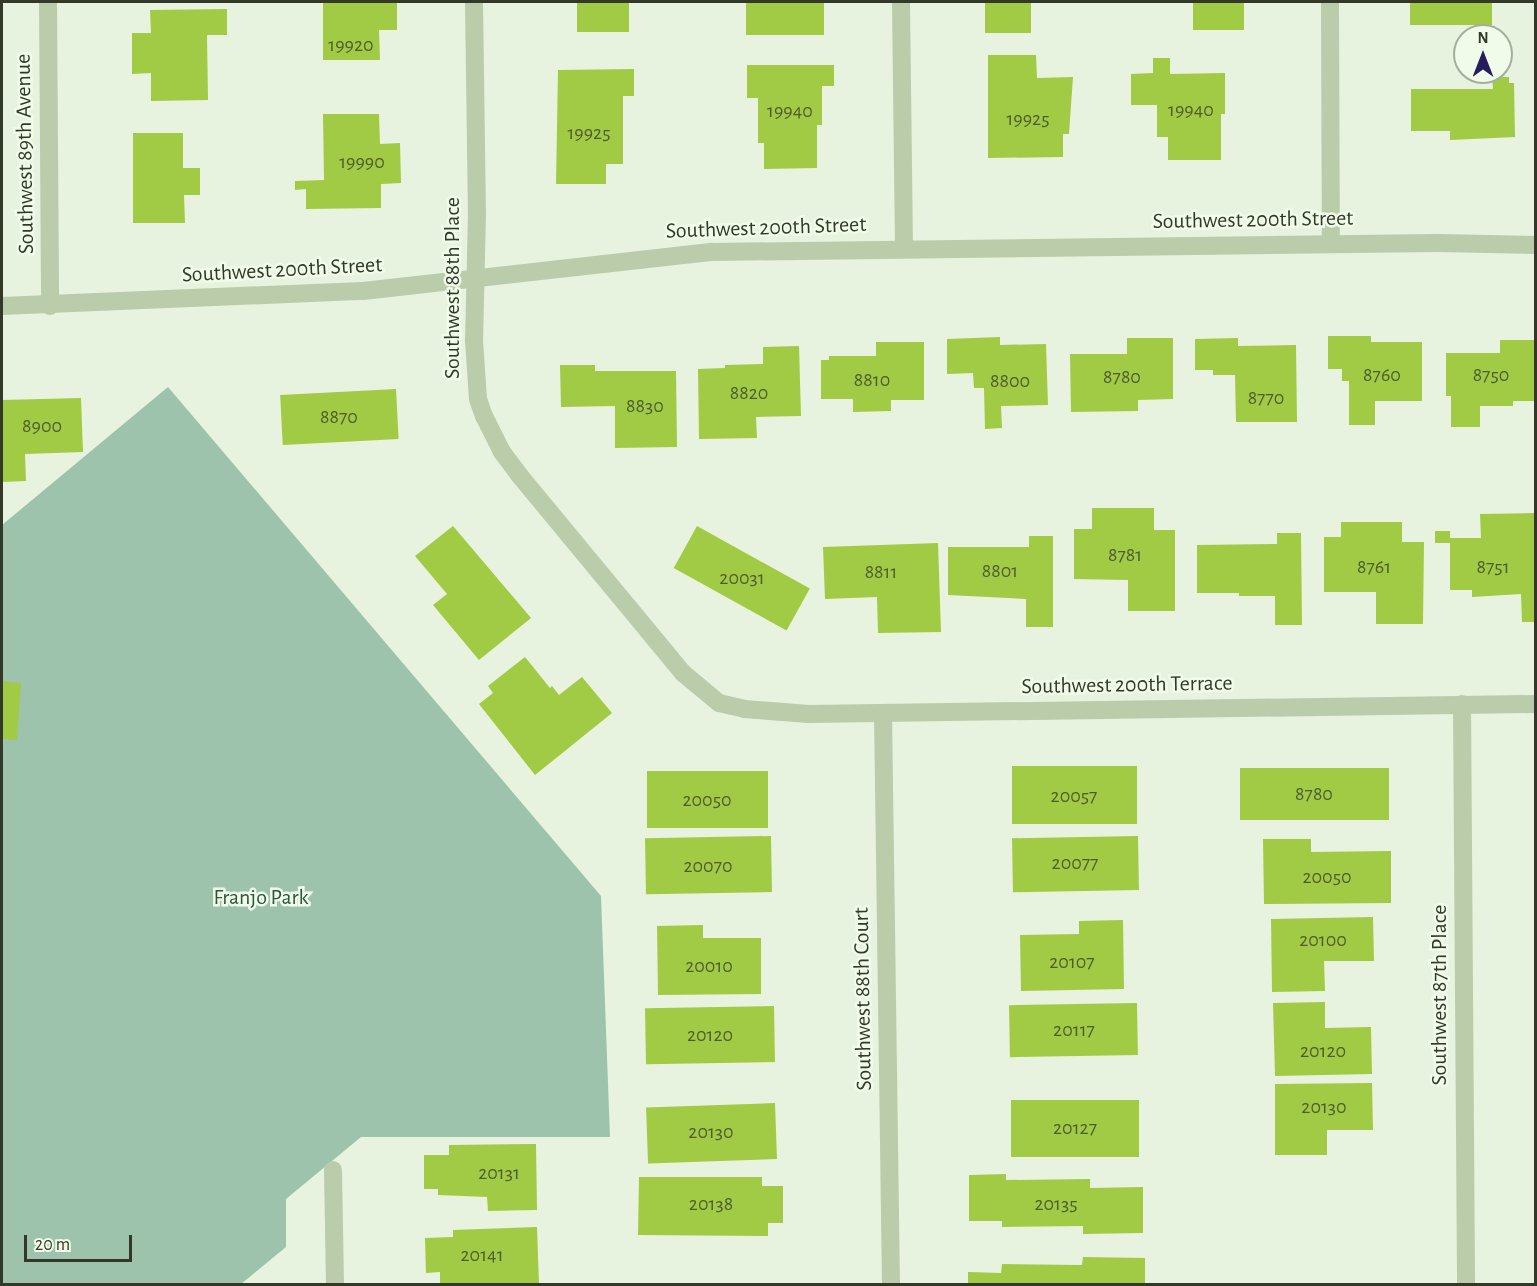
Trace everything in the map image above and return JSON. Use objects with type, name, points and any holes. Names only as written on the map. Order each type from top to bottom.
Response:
[{"type":"street","name":"Southwest 89th Avenue","points":[[48,2],[50,306]]},
{"type":"street","name":"Southwest 88th Place","points":[[474,2],[474,340],[478,399],[502,452],[683,673],[719,703]]},
{"type":"street","points":[[901,2],[904,247]]},
{"type":"street","points":[[1330,2],[1331,244]]},
{"type":"street","name":"Southwest 200th Street","points":[[2,306],[50,306],[363,291],[713,252],[904,247],[1536,245]]},
{"type":"street","name":"Southwest 200th Terrace","points":[[719,703],[776,713],[1536,704]]},
{"type":"street","name":"Southwest 87th Place","points":[[1462,704],[1466,1284]]},
{"type":"street","name":"Southwest 88th Court","points":[[883,713],[891,1284]]},
{"type":"street","points":[[333,1170],[335,1284]]},
{"type":"green space","name":"Franjo Park","points":[[168,387],[601,896],[610,1137],[361,1137],[286,1199],[286,1247],[241,1284],[2,1284],[2,525]]},
{"type":"building","points":[[323,2],[397,2],[397,30],[379,30],[380,60],[323,60]]},
{"type":"building","points":[[577,2],[629,2],[629,32],[577,32]]},
{"type":"building","points":[[746,2],[824,2],[824,35],[746,35]]},
{"type":"building","points":[[985,2],[1031,2],[1031,33],[985,33]]},
{"type":"building","points":[[1193,2],[1244,2],[1244,30],[1193,30]]},
{"type":"building","points":[[1410,2],[1492,2],[1492,24],[1410,25]]},
{"type":"building","points":[[227,9],[227,35],[207,35],[208,100],[151,101],[151,73],[132,74],[132,33],[151,33],[150,10]]},
{"type":"building","points":[[988,55],[1036,55],[1037,78],[1073,77],[1069,134],[1063,134],[1063,157],[988,158]]},
{"type":"building","points":[[1153,58],[1170,58],[1170,74],[1225,73],[1225,114],[1221,114],[1221,160],[1168,160],[1168,137],[1157,137],[1157,105],[1131,105],[1131,74],[1153,73]]},
{"type":"building","points":[[747,65],[834,65],[834,86],[822,86],[822,125],[817,125],[817,168],[764,169],[764,143],[758,143],[758,98],[747,98]]},
{"type":"building","points":[[634,69],[634,96],[623,96],[623,164],[606,164],[606,184],[556,184],[558,70]]},
{"type":"building","points":[[1514,83],[1515,137],[1450,140],[1450,131],[1411,131],[1411,89],[1493,89],[1493,84]]},
{"type":"building","points":[[323,114],[379,114],[380,144],[400,143],[401,183],[381,184],[381,208],[306,209],[306,189],[295,190],[295,181],[324,180]]},
{"type":"building","points":[[133,133],[183,133],[183,168],[200,168],[200,195],[184,195],[185,223],[133,223]]},
{"type":"building","points":[[1328,336],[1371,336],[1371,342],[1422,342],[1422,401],[1375,401],[1375,425],[1349,425],[1349,381],[1342,381],[1342,369],[1328,369]]},
{"type":"building","points":[[1000,337],[1000,345],[1046,344],[1048,405],[1001,406],[1002,428],[985,429],[984,388],[974,388],[973,373],[947,374],[947,339]]},
{"type":"building","points":[[1127,338],[1173,338],[1173,399],[1138,400],[1138,411],[1071,412],[1070,354],[1127,354]]},
{"type":"building","points":[[1238,338],[1238,346],[1296,345],[1297,422],[1236,422],[1235,375],[1213,375],[1213,370],[1195,370],[1195,339]]},
{"type":"building","points":[[1500,340],[1536,340],[1536,401],[1513,401],[1513,406],[1480,406],[1480,427],[1451,427],[1451,396],[1446,396],[1446,353],[1500,353]]},
{"type":"building","points":[[876,342],[924,342],[924,400],[891,400],[891,411],[853,412],[853,399],[821,399],[821,360],[829,360],[829,356],[876,356]]},
{"type":"building","points":[[799,346],[801,416],[756,417],[757,438],[699,439],[698,369],[725,368],[725,365],[763,364],[763,347]]},
{"type":"building","points":[[560,365],[595,365],[595,371],[676,371],[677,447],[615,448],[615,406],[561,407]]},
{"type":"building","points":[[396,389],[399,439],[283,445],[280,395]]},
{"type":"building","points":[[81,398],[83,452],[25,454],[26,481],[2,482],[2,400]]},
{"type":"building","points":[[1092,508],[1154,508],[1154,530],[1175,530],[1175,611],[1128,611],[1128,580],[1074,579],[1074,529],[1092,529]]},
{"type":"building","points":[[1535,513],[1536,622],[1522,622],[1521,594],[1472,597],[1472,590],[1450,590],[1450,543],[1435,543],[1435,531],[1450,531],[1450,538],[1481,538],[1480,514]]},
{"type":"building","points":[[1341,522],[1402,522],[1402,542],[1424,542],[1423,624],[1376,624],[1376,592],[1324,592],[1324,537],[1341,537]]},
{"type":"building","points":[[453,526],[531,618],[479,660],[433,605],[447,594],[415,556]]},
{"type":"building","points":[[697,526],[810,589],[787,631],[674,568]]},
{"type":"building","points":[[1277,533],[1301,533],[1302,625],[1275,625],[1275,596],[1197,593],[1197,545],[1277,544]]},
{"type":"building","points":[[1029,536],[1053,536],[1053,627],[1026,627],[1026,599],[948,595],[948,547],[1029,547]]},
{"type":"building","points":[[938,543],[941,632],[878,633],[877,597],[825,599],[823,547]]},
{"type":"building","points":[[525,657],[550,688],[552,686],[559,695],[582,677],[612,713],[535,775],[479,704],[493,693],[488,686]]},
{"type":"building","points":[[2,681],[21,683],[17,740],[2,739]]},
{"type":"building","points":[[1012,766],[1137,766],[1137,824],[1012,824]]},
{"type":"building","points":[[1240,768],[1389,768],[1389,820],[1240,820]]},
{"type":"building","points":[[647,771],[768,771],[768,828],[647,828]]},
{"type":"building","points":[[771,836],[772,892],[646,894],[645,838]]},
{"type":"building","points":[[1138,836],[1139,890],[1013,892],[1012,838]]},
{"type":"building","points":[[1263,839],[1311,839],[1311,852],[1391,851],[1391,903],[1264,904]]},
{"type":"building","points":[[1373,917],[1374,961],[1324,961],[1325,991],[1272,992],[1271,919]]},
{"type":"building","points":[[1123,920],[1124,989],[1021,991],[1020,935],[1079,934],[1079,921]]},
{"type":"building","points":[[703,925],[703,938],[761,938],[761,994],[658,995],[657,926]]},
{"type":"building","points":[[1325,1002],[1325,1028],[1371,1027],[1372,1074],[1275,1076],[1273,1003]]},
{"type":"building","points":[[1137,1003],[1138,1055],[1010,1057],[1009,1005]]},
{"type":"building","points":[[774,1006],[775,1062],[646,1064],[645,1008]]},
{"type":"building","points":[[1372,1083],[1373,1130],[1327,1130],[1327,1155],[1275,1155],[1275,1084]]},
{"type":"building","points":[[1011,1100],[1139,1100],[1139,1157],[1011,1157]]},
{"type":"building","points":[[775,1103],[777,1159],[648,1163],[646,1108]]},
{"type":"building","points":[[536,1144],[537,1210],[488,1211],[487,1197],[438,1195],[438,1189],[424,1189],[424,1155],[449,1155],[449,1145]]},
{"type":"building","points":[[1006,1174],[1006,1180],[1090,1179],[1090,1188],[1143,1187],[1143,1233],[1083,1234],[1083,1226],[1002,1227],[1002,1221],[969,1221],[969,1175]]},
{"type":"building","points":[[639,1177],[762,1177],[762,1186],[783,1186],[783,1223],[768,1223],[768,1236],[638,1235]]},
{"type":"building","points":[[537,1227],[539,1284],[440,1284],[440,1272],[426,1273],[425,1238],[453,1237],[453,1230]]},
{"type":"building","points":[[1083,1257],[1145,1258],[1145,1284],[968,1284],[968,1272],[1001,1273],[1002,1264],[1082,1265]]}]
